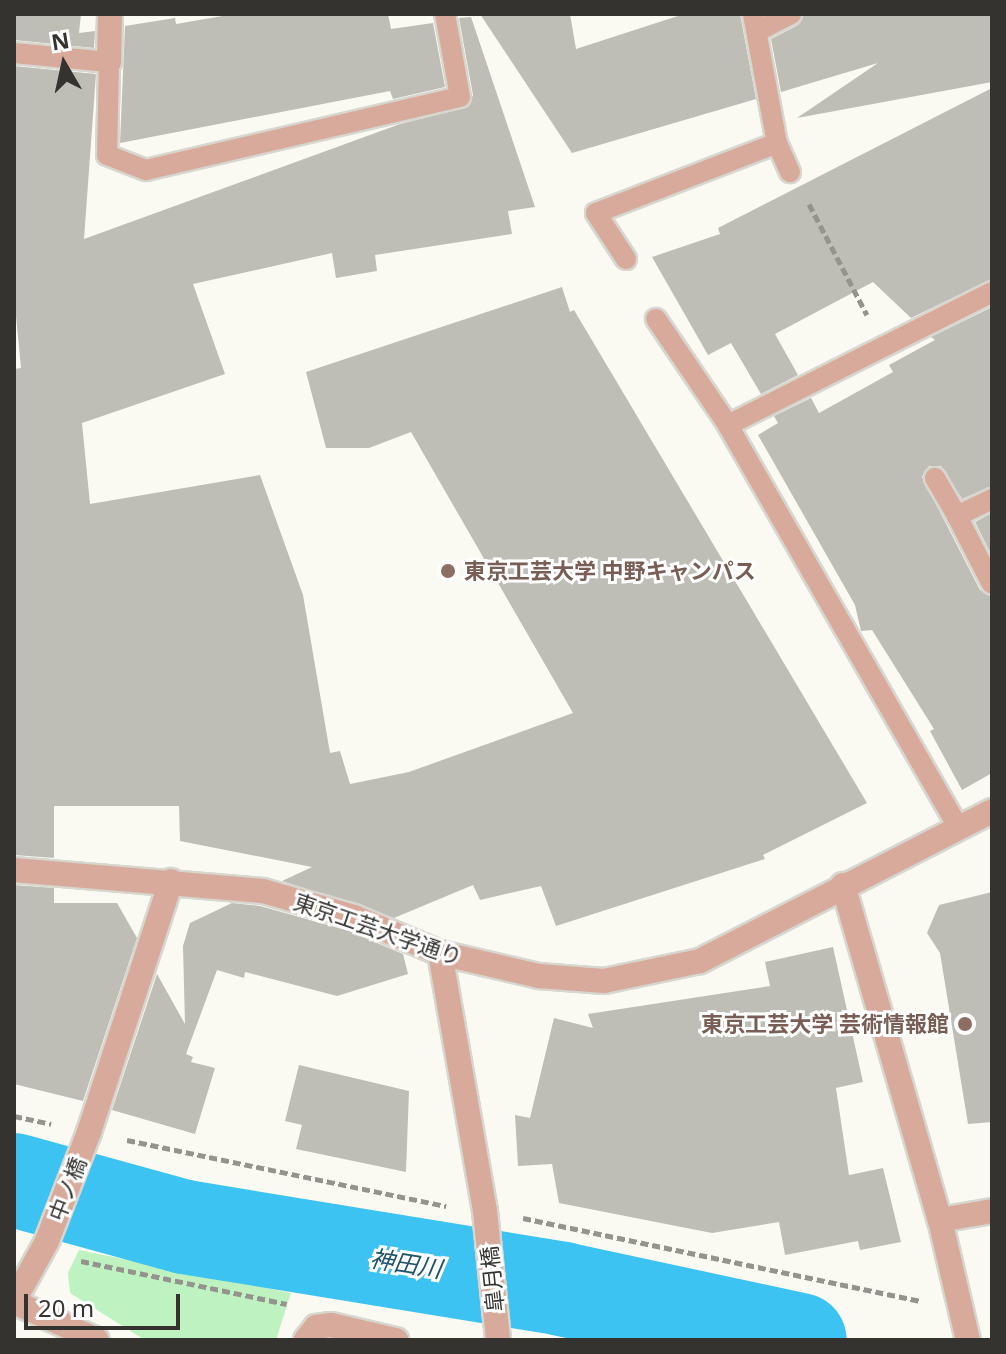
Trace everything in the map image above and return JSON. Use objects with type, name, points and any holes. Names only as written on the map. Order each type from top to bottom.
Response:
[{"type":"street","points":[[109,62],[110,14]]},
{"type":"street","name":"東京工芸大学通り","points":[[14,870],[263,891],[354,917],[440,953],[539,976],[604,981],[652,975],[757,935],[843,885],[992,811]]},
{"type":"street","name":"中ノ橋","points":[[14,1302],[43,1246],[87,1138],[171,881]]},
{"type":"street","points":[[843,885],[940,1220],[967,1333]]},
{"type":"street","name":"皐月橋","points":[[440,953],[486,1223],[498,1337]]},
{"type":"street","points":[[940,1220],[992,1211]]},
{"type":"street","points":[[14,1302],[97,1340]]},
{"type":"street","points":[[311,1334],[331,1325],[396,1340]]},
{"type":"lane","points":[[14,53],[109,62],[107,155],[146,170],[460,97],[445,14]]},
{"type":"lane","points":[[790,172],[777,143],[756,23],[791,14]]},
{"type":"lane","points":[[626,259],[596,213],[777,143]]},
{"type":"lane","points":[[728,425],[992,292]]},
{"type":"lane","points":[[656,319],[728,425],[958,827]]},
{"type":"lane","points":[[935,478],[992,584]]},
{"type":"lane","points":[[957,516],[992,499]]},
{"type":"path","points":[[790,172],[867,314],[864,326]]},
{"type":"path","points":[[43,1246],[291,1305],[311,1334]]},
{"type":"green space","points":[[79,1250],[291,1293],[276,1340],[145,1340],[70,1293],[68,1273]]},
{"type":"building","points":[[14,14],[81,14],[79,33],[95,31],[94,48],[14,40]]},
{"type":"building","points":[[234,14],[388,14],[391,29],[433,23],[445,87],[393,99],[390,91],[120,143],[125,26],[175,18],[176,24]]},
{"type":"building","points":[[480,14],[570,14],[576,49],[684,14],[740,14],[756,99],[572,153]]},
{"type":"building","points":[[804,14],[992,14],[992,82],[797,118],[878,63],[781,92],[771,39],[798,25]]},
{"type":"building","name":"東京工芸大学 中野キャンパス","points":[[471,17],[535,207],[508,211],[512,234],[375,255],[377,271],[336,278],[332,253],[193,284],[225,374],[82,423],[90,504],[260,475],[303,595],[330,753],[340,751],[350,784],[409,772],[573,713],[411,432],[369,448],[326,448],[306,372],[562,287],[570,312],[574,310],[867,803],[763,855],[765,859],[556,926],[541,886],[480,900],[473,885],[394,918],[282,881],[312,867],[180,841],[179,806],[54,806],[54,858],[14,855],[14,369],[21,368],[14,295],[14,66],[96,74],[84,239],[400,124],[468,107],[473,95],[459,18]]},
{"type":"building","points":[[992,88],[992,279],[911,318],[873,282],[775,334],[798,375],[761,394],[731,343],[708,355],[652,257],[720,234],[718,228]]},
{"type":"building","points":[[992,307],[992,486],[962,499],[941,466],[929,466],[922,477],[980,590],[992,597],[992,773],[962,790],[930,731],[934,729],[872,630],[861,631],[855,605],[758,435],[778,423],[774,416],[811,398],[819,413],[893,372],[889,365],[935,340],[931,337]]},
{"type":"building","points":[[992,513],[992,556],[975,522]]},
{"type":"building","points":[[14,885],[54,888],[54,903],[117,903],[137,938],[83,1101],[14,1084]]},
{"type":"building","name":"東京工芸大学 芸術情報館","points":[[992,892],[992,1122],[968,1124],[940,953],[927,933],[939,905]]},
{"type":"building","points":[[232,903],[260,906],[349,931],[403,954],[408,974],[337,996],[245,972],[244,978],[217,970],[186,1054],[193,1057],[191,1062],[215,1068],[195,1134],[112,1110],[157,974],[185,1024],[183,946],[190,923]]},
{"type":"building","points":[[833,947],[863,1082],[836,1088],[849,1175],[883,1168],[901,1242],[860,1250],[858,1241],[785,1255],[779,1222],[712,1233],[559,1203],[552,1164],[518,1166],[515,1115],[530,1118],[554,1018],[593,1028],[588,1014],[770,986],[765,962]]},
{"type":"building","points":[[299,1065],[409,1091],[406,1172],[296,1149],[302,1125],[285,1121]]},
{"type":"waterway","name":"神田川","points":[[14,1180],[185,1227],[562,1289],[800,1340]]},
{"type":"place","name":"東京工芸大学 中野キャンパス","points":[[448,571]]},
{"type":"place","name":"東京工芸大学 芸術情報館","points":[[965,1024]]}]
